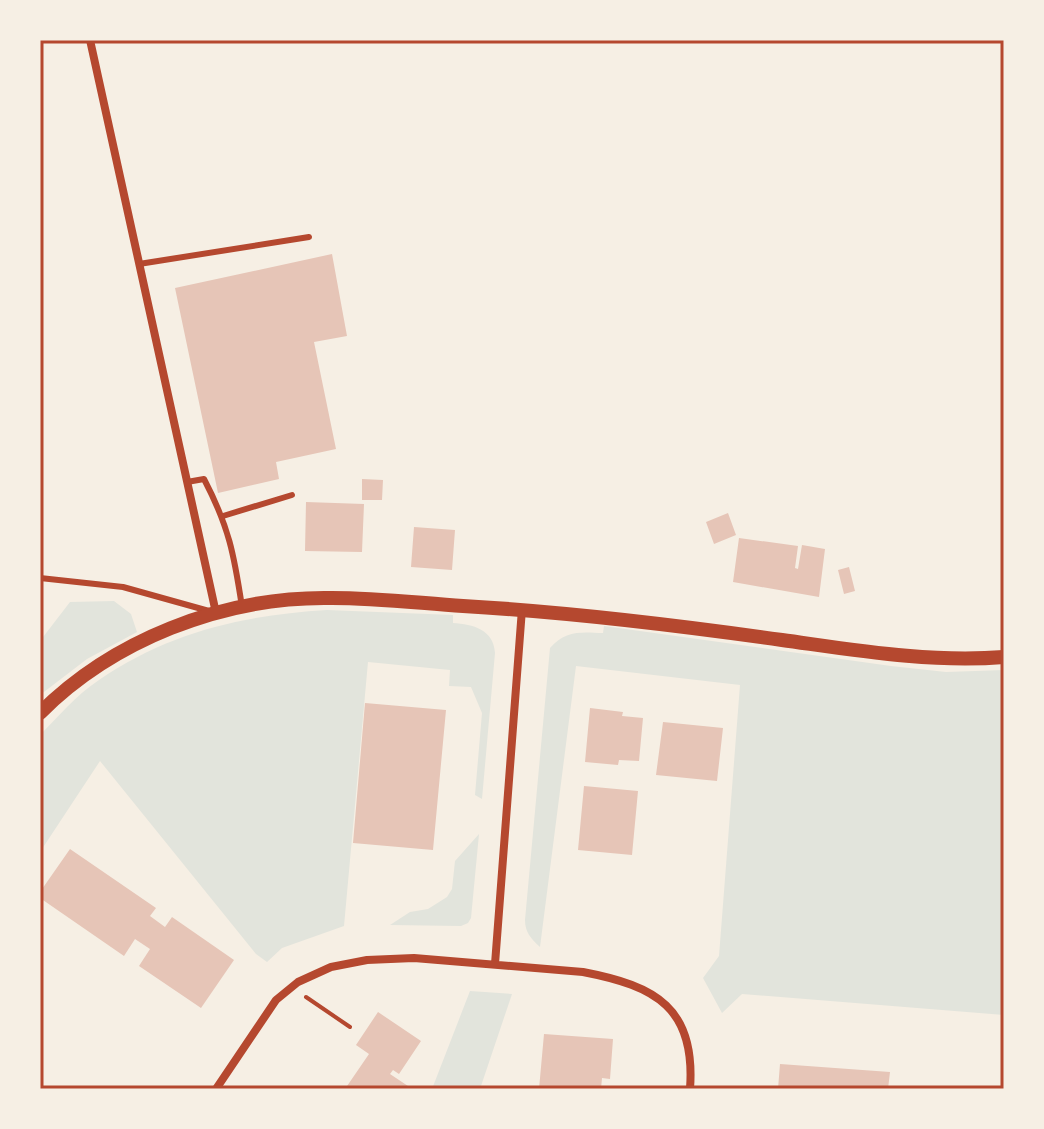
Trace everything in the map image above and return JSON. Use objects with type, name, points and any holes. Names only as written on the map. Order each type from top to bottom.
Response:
[{"type":"street","points":[[90,40],[216,613]]},
{"type":"street","points":[[40,713],[60,692],[94,667],[164,630],[216,613],[265,602],[324,598],[522,609],[850,649],[968,660],[1004,657]]},
{"type":"street","points":[[495,964],[522,609]]},
{"type":"street","points":[[216,1089],[276,1000],[292,987],[331,967],[367,960],[414,958],[583,972],[609,977],[659,998],[681,1024],[689,1044],[690,1089]]},
{"type":"lane","points":[[139,264],[309,237]]},
{"type":"lane","points":[[187,482],[204,479],[223,516],[234,552],[242,607]]},
{"type":"lane","points":[[223,516],[292,495]]},
{"type":"lane","points":[[40,578],[123,587],[216,613]]},
{"type":"path","points":[[292,987],[350,1027]]},
{"type":"shaded area","points":[[114,601],[131,614],[137,632],[87,659],[40,695],[40,641],[70,602]]},
{"type":"shaded area","points":[[327,610],[453,615],[453,623],[475,627],[487,634],[495,653],[482,799],[475,795],[482,713],[471,687],[449,686],[450,670],[368,662],[344,926],[282,948],[267,962],[256,954],[100,761],[40,852],[40,735],[83,692],[125,663],[180,638],[266,616]]},
{"type":"shaded area","points":[[604,626],[891,666],[946,672],[1004,670],[1004,1015],[742,994],[722,1013],[703,978],[719,956],[740,685],[576,666],[540,947],[527,932],[525,920],[550,648],[568,635],[603,633]]},
{"type":"shaded area","points":[[479,834],[468,923],[461,926],[390,925],[410,912],[428,909],[447,897],[452,889],[455,861]]},
{"type":"shaded area","points":[[470,991],[512,994],[480,1089],[432,1089]]},
{"type":"building","points":[[332,254],[347,336],[314,342],[336,449],[276,462],[279,479],[218,493],[175,288]]},
{"type":"building","points":[[362,479],[383,480],[382,500],[362,500]]},
{"type":"building","points":[[306,502],[364,504],[362,552],[305,551]]},
{"type":"building","points":[[728,513],[736,535],[714,544],[706,522]]},
{"type":"building","points":[[414,527],[455,530],[452,570],[411,567]]},
{"type":"building","points":[[739,538],[798,546],[795,568],[798,569],[802,545],[825,549],[819,597],[733,582]]},
{"type":"building","points":[[849,567],[855,591],[844,594],[838,570]]},
{"type":"building","points":[[365,703],[446,710],[433,850],[353,843]]},
{"type":"building","points":[[590,708],[643,718],[639,761],[619,760],[618,765],[585,762]]},
{"type":"building","points":[[663,722],[723,728],[717,781],[656,775]]},
{"type":"building","points":[[584,786],[638,791],[632,855],[578,850]]},
{"type":"building","points":[[70,849],[156,908],[150,916],[165,927],[172,917],[234,960],[201,1008],[139,966],[150,949],[135,939],[124,956],[40,898],[40,892]]},
{"type":"building","points":[[378,1012],[421,1041],[399,1074],[393,1070],[390,1074],[408,1086],[406,1089],[345,1089],[369,1054],[356,1045]]},
{"type":"building","points":[[544,1034],[613,1039],[610,1079],[602,1078],[601,1089],[539,1089]]},
{"type":"building","points":[[780,1064],[890,1072],[888,1089],[778,1089]]}]
